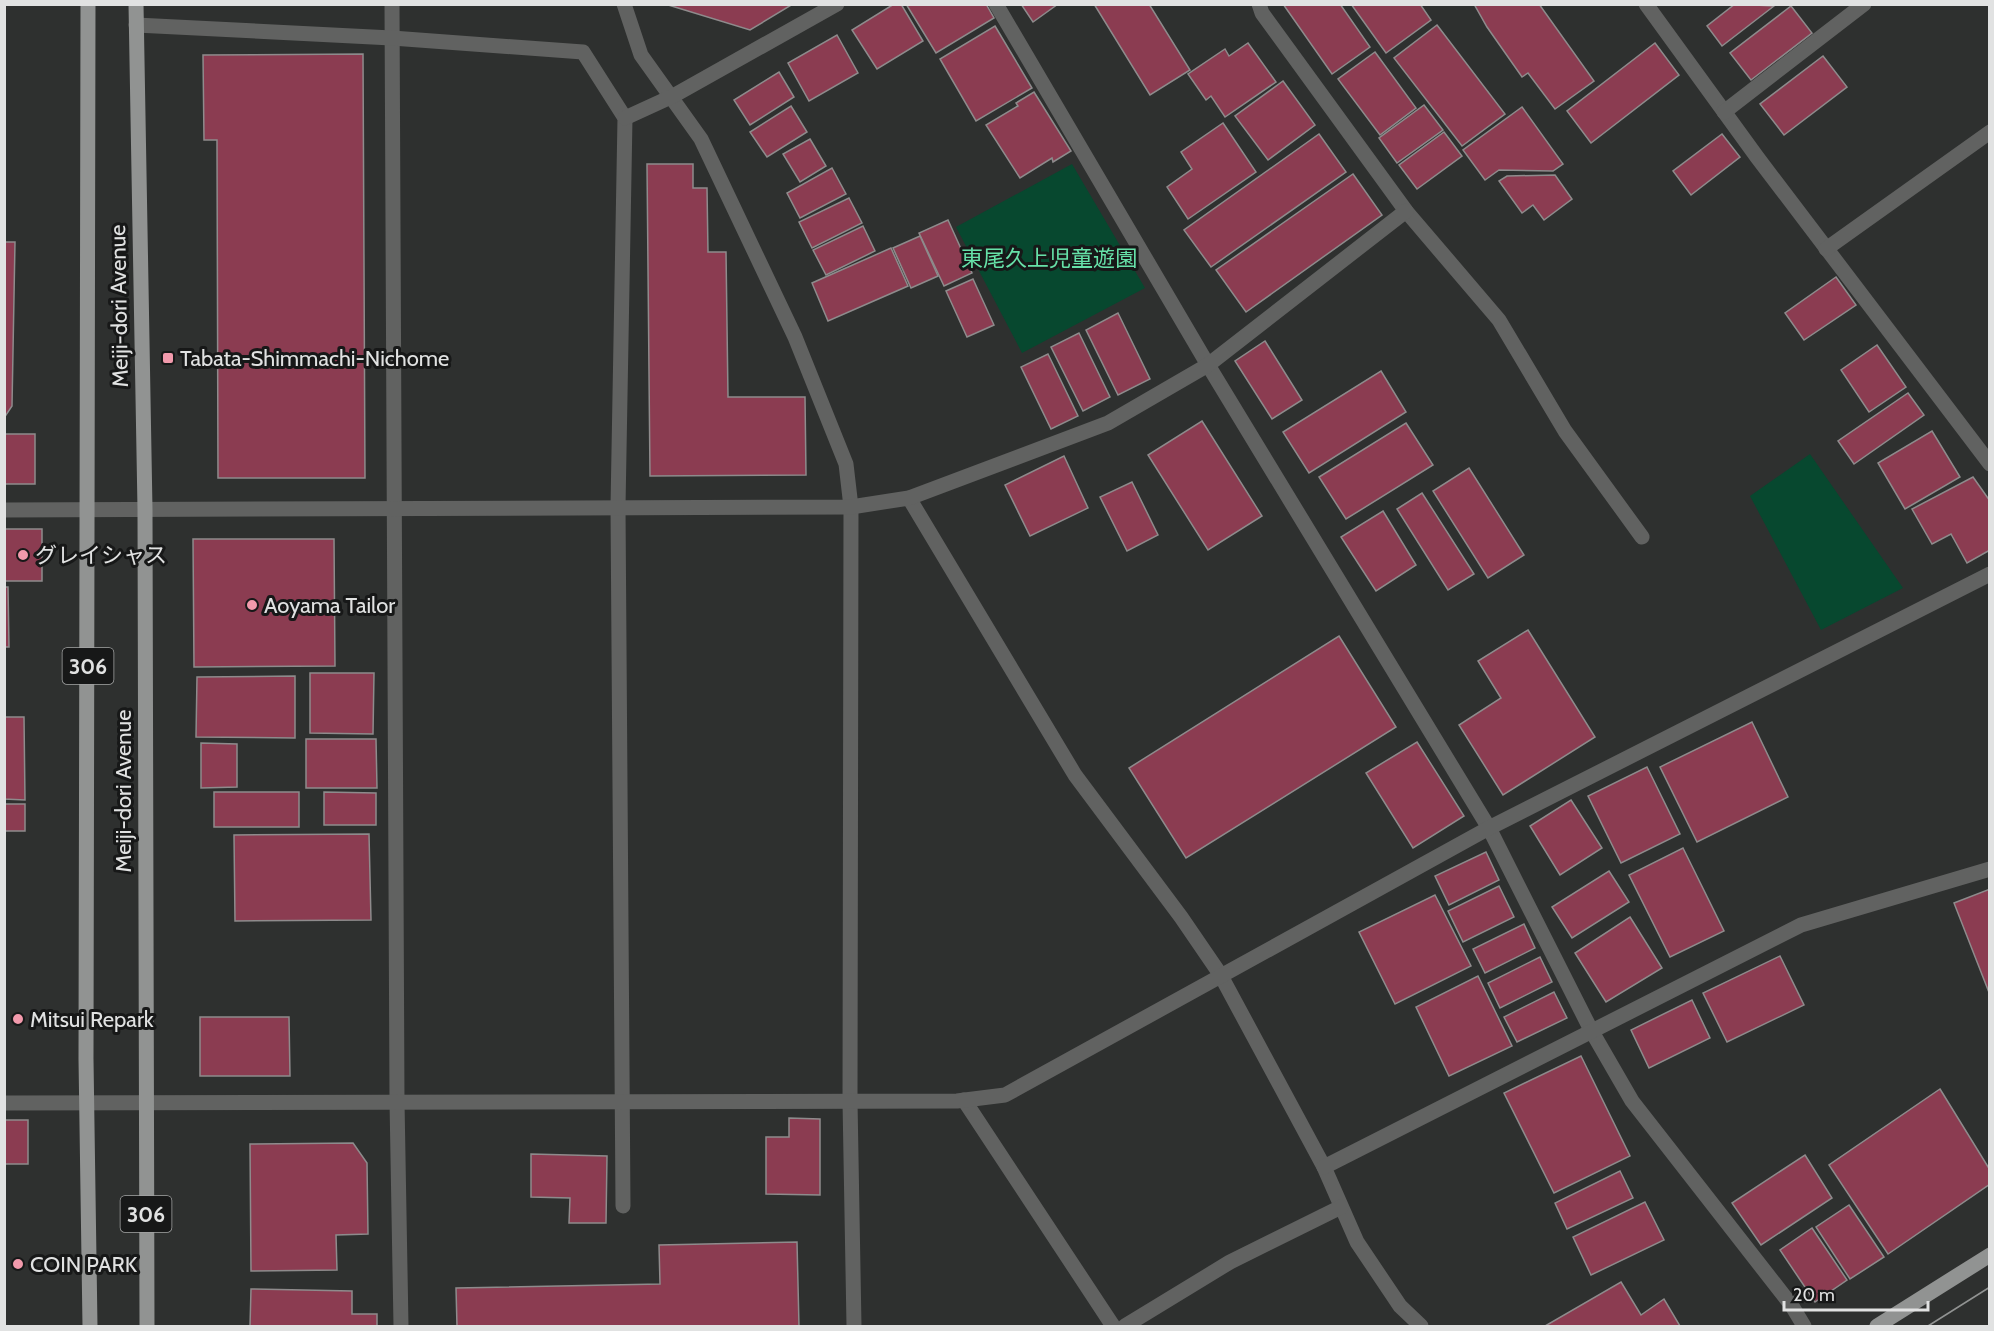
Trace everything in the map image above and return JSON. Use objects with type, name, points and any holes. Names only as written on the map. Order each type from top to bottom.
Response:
[{"type":"main road","name":"Meiji-dori Avenue","points":[[88,4],[87,1102],[90,1326]]},
{"type":"main road","name":"Meiji-dori Avenue","points":[[136,4],[145,509],[147,1326]]},
{"type":"main road","points":[[1877,1326],[1989,1255]]},
{"type":"street","points":[[392,4],[397,1101],[401,1326]]},
{"type":"street","points":[[624,4],[641,55],[673,96],[701,139],[795,337],[846,464],[851,507],[850,1101],[854,1326]]},
{"type":"street","points":[[625,118],[673,96],[837,4]]},
{"type":"street","points":[[996,4],[1208,365],[1489,828],[1591,1030],[1632,1101],[1792,1306],[1804,1326]]},
{"type":"street","points":[[1259,4],[1262,13],[1406,211],[1499,320],[1565,430],[1642,537]]},
{"type":"street","points":[[1646,4],[1826,249],[1989,464]]},
{"type":"street","points":[[1724,112],[1864,4]]},
{"type":"street","points":[[136,25],[392,38],[583,52],[625,118],[618,507],[623,1206]]},
{"type":"street","points":[[1826,249],[1989,132]]},
{"type":"street","points":[[4,510],[851,507],[909,498],[1108,423],[1208,365],[1406,211]]},
{"type":"street","points":[[909,498],[1075,775],[1181,917],[1220,974],[1324,1167],[1357,1242],[1400,1306],[1421,1326]]},
{"type":"street","points":[[4,1103],[850,1101],[964,1100],[1005,1095],[1220,974],[1489,828],[1989,574]]},
{"type":"street","points":[[1324,1167],[1591,1030],[1801,926],[1989,869]]},
{"type":"street","points":[[964,1100],[1113,1326]]},
{"type":"street","points":[[1125,1326],[1230,1262],[1341,1208]]},
{"type":"green space","name":"東尾久上児童遊園","points":[[1072,164],[1145,288],[1022,353],[956,227]]},
{"type":"green space","points":[[1810,454],[1903,588],[1821,630],[1750,496]]},
{"type":"building","points":[[665,4],[793,4],[750,30]]},
{"type":"building","points":[[894,4],[901,4],[923,41],[877,69],[852,30]]},
{"type":"building","points":[[906,4],[986,4],[994,18],[936,53]]},
{"type":"building","points":[[1021,4],[1058,4],[1033,22]]},
{"type":"building","points":[[1094,4],[1149,4],[1190,70],[1150,95]]},
{"type":"building","points":[[1283,4],[1340,4],[1370,47],[1332,74]]},
{"type":"building","points":[[1351,4],[1420,4],[1431,20],[1386,53]]},
{"type":"building","points":[[1474,4],[1539,4],[1594,81],[1555,109],[1528,73],[1522,77]]},
{"type":"building","points":[[1735,4],[1774,6],[1722,46],[1707,26]]},
{"type":"building","points":[[1791,6],[1812,33],[1751,80],[1730,53]]},
{"type":"building","points":[[1437,25],[1505,114],[1462,146],[1394,58]]},
{"type":"building","points":[[995,26],[1032,88],[976,121],[940,59]]},
{"type":"building","points":[[837,35],[858,73],[809,101],[788,63]]},
{"type":"building","points":[[1248,43],[1276,82],[1225,117],[1211,96],[1206,100],[1188,74],[1225,49],[1229,56]]},
{"type":"building","points":[[1655,43],[1679,75],[1591,143],[1567,111]]},
{"type":"building","points":[[1375,52],[1416,108],[1380,135],[1338,79]]},
{"type":"building","points":[[363,54],[365,478],[218,478],[217,140],[204,140],[203,55]]},
{"type":"building","points":[[1823,56],[1847,87],[1784,135],[1760,104]]},
{"type":"building","points":[[779,72],[794,97],[750,125],[734,100]]},
{"type":"building","points":[[1283,81],[1315,125],[1268,160],[1235,116]]},
{"type":"building","points":[[1034,92],[1071,151],[1053,162],[1052,158],[1020,178],[986,125],[1018,106],[1016,103]]},
{"type":"building","points":[[1424,105],[1443,130],[1397,163],[1379,138]]},
{"type":"building","points":[[791,106],[807,132],[767,157],[750,132]]},
{"type":"building","points":[[1522,107],[1563,164],[1553,171],[1499,170],[1485,180],[1463,150]]},
{"type":"building","points":[[1223,123],[1256,172],[1188,219],[1167,187],[1192,169],[1181,152]]},
{"type":"building","points":[[1444,132],[1462,156],[1417,189],[1399,165]]},
{"type":"building","points":[[1319,134],[1346,172],[1211,267],[1184,230]]},
{"type":"building","points":[[1722,134],[1740,157],[1691,195],[1673,171]]},
{"type":"building","points":[[810,139],[826,166],[800,182],[783,154]]},
{"type":"building","points":[[647,164],[693,164],[693,188],[707,188],[708,252],[726,252],[728,397],[805,397],[806,475],[650,476]]},
{"type":"building","points":[[832,168],[846,194],[800,218],[787,193]]},
{"type":"building","points":[[1353,174],[1382,215],[1246,312],[1216,270]]},
{"type":"building","points":[[1555,175],[1572,199],[1544,220],[1533,205],[1522,213],[1499,181],[1507,176]]},
{"type":"building","points":[[849,198],[862,223],[812,248],[799,222]]},
{"type":"building","points":[[948,220],[972,273],[944,286],[919,233]]},
{"type":"building","points":[[863,226],[875,251],[826,275],[813,250]]},
{"type":"building","points":[[920,236],[938,276],[911,288],[893,248]]},
{"type":"building","points":[[4,242],[15,242],[12,406],[4,418]]},
{"type":"building","points":[[891,248],[908,286],[828,321],[812,283]]},
{"type":"building","points":[[1836,277],[1856,305],[1804,340],[1785,313]]},
{"type":"building","points":[[973,279],[994,325],[967,337],[946,291]]},
{"type":"building","points":[[1118,313],[1150,379],[1118,395],[1086,330]]},
{"type":"building","points":[[1079,333],[1110,397],[1083,411],[1051,347]]},
{"type":"building","points":[[1265,341],[1302,400],[1272,419],[1235,361]]},
{"type":"building","points":[[1877,345],[1906,387],[1869,412],[1841,370]]},
{"type":"building","points":[[1048,354],[1078,416],[1051,429],[1021,367]]},
{"type":"building","points":[[1381,371],[1406,412],[1309,473],[1283,432]]},
{"type":"building","points":[[1908,393],[1924,415],[1854,464],[1838,441]]},
{"type":"building","points":[[1202,421],[1262,516],[1208,550],[1148,455]]},
{"type":"building","points":[[1406,423],[1433,465],[1346,519],[1319,477]]},
{"type":"building","points":[[1932,431],[1960,477],[1905,509],[1878,463]]},
{"type":"building","points":[[4,434],[35,434],[35,484],[4,484]]},
{"type":"building","points":[[1064,456],[1088,508],[1030,536],[1005,485]]},
{"type":"building","points":[[1469,468],[1524,555],[1488,578],[1433,491]]},
{"type":"building","points":[[1973,477],[1990,501],[1990,550],[1967,563],[1951,534],[1932,544],[1912,509]]},
{"type":"building","points":[[1132,482],[1158,535],[1127,551],[1100,497]]},
{"type":"building","points":[[1422,493],[1474,574],[1448,590],[1397,509]]},
{"type":"building","points":[[1383,511],[1416,565],[1376,591],[1341,537]]},
{"type":"building","name":"グレイシャス","points":[[4,529],[42,529],[42,581],[4,581]]},
{"type":"building","points":[[193,539],[334,539],[335,666],[194,667]]},
{"type":"building","points":[[4,587],[8,587],[9,647],[4,647]]},
{"type":"building","points":[[1528,630],[1595,737],[1503,795],[1459,725],[1501,698],[1478,661]]},
{"type":"building","points":[[1339,636],[1396,727],[1186,858],[1129,768]]},
{"type":"building","points":[[310,673],[374,673],[373,734],[310,733]]},
{"type":"building","points":[[295,676],[295,738],[196,737],[197,677]]},
{"type":"building","points":[[4,717],[24,717],[25,800],[4,799]]},
{"type":"building","points":[[1752,722],[1788,797],[1697,842],[1660,767]]},
{"type":"building","points":[[306,739],[376,739],[377,788],[306,788]]},
{"type":"building","points":[[1417,742],[1464,816],[1413,848],[1366,773]]},
{"type":"building","points":[[201,743],[237,744],[237,787],[201,788]]},
{"type":"building","points":[[1647,767],[1680,834],[1621,863],[1588,796]]},
{"type":"building","points":[[214,792],[299,792],[299,827],[214,827]]},
{"type":"building","points":[[324,792],[376,793],[376,825],[324,825]]},
{"type":"building","points":[[1571,800],[1602,848],[1560,875],[1530,826]]},
{"type":"building","points":[[4,804],[25,804],[25,831],[4,831]]},
{"type":"building","points":[[369,834],[371,920],[235,921],[234,835]]},
{"type":"building","points":[[1683,848],[1724,931],[1670,957],[1629,875]]},
{"type":"building","points":[[1486,852],[1499,880],[1449,905],[1435,876]]},
{"type":"building","points":[[1609,871],[1629,902],[1572,938],[1552,907]]},
{"type":"building","points":[[1499,886],[1514,917],[1463,942],[1448,911]]},
{"type":"building","points":[[1990,889],[1990,995],[1954,903]]},
{"type":"building","points":[[1435,895],[1471,966],[1395,1004],[1359,932]]},
{"type":"building","points":[[1630,917],[1662,968],[1606,1002],[1575,953]]},
{"type":"building","points":[[1524,924],[1535,948],[1485,973],[1473,949]]},
{"type":"building","points":[[1780,956],[1804,1005],[1727,1042],[1703,993]]},
{"type":"building","points":[[1540,957],[1552,982],[1500,1008],[1488,983]]},
{"type":"building","points":[[1478,976],[1512,1046],[1449,1076],[1416,1007]]},
{"type":"building","points":[[1554,992],[1567,1018],[1517,1042],[1504,1017]]},
{"type":"building","points":[[1692,1000],[1710,1038],[1649,1068],[1631,1030]]},
{"type":"building","points":[[200,1017],[289,1017],[290,1076],[200,1076]]},
{"type":"building","points":[[1581,1056],[1630,1156],[1554,1193],[1504,1093]]},
{"type":"building","points":[[1940,1089],[1990,1170],[1990,1184],[1888,1254],[1829,1165]]},
{"type":"building","points":[[789,1118],[820,1119],[820,1195],[766,1194],[766,1137],[789,1137]]},
{"type":"building","points":[[4,1120],[28,1120],[28,1164],[4,1164]]},
{"type":"building","points":[[353,1143],[367,1163],[368,1234],[336,1235],[337,1270],[251,1271],[250,1144]]},
{"type":"building","points":[[531,1154],[607,1156],[606,1223],[569,1223],[570,1198],[531,1197]]},
{"type":"building","points":[[1805,1155],[1832,1198],[1761,1245],[1732,1203]]},
{"type":"building","points":[[1620,1171],[1633,1198],[1567,1229],[1555,1203]]},
{"type":"building","points":[[1645,1202],[1664,1240],[1591,1275],[1573,1237]]},
{"type":"building","points":[[1849,1205],[1884,1257],[1850,1279],[1816,1227]]},
{"type":"building","points":[[1812,1228],[1847,1280],[1815,1302],[1780,1250]]},
{"type":"building","points":[[797,1242],[799,1326],[457,1326],[456,1288],[660,1284],[659,1245]]},
{"type":"building","points":[[1621,1282],[1641,1315],[1664,1299],[1680,1326],[1545,1326]]},
{"type":"building","points":[[251,1289],[352,1291],[352,1314],[377,1314],[377,1326],[250,1326]]},
{"type":"tram line","points":[[1928,1326],[1990,1287]]},
{"type":"place","name":"Tabata-Shimmachi-Nichome","points":[[168,358]]},
{"type":"place","name":"グレイシャス","points":[[23,555]]},
{"type":"place","name":"Aoyama Tailor","points":[[252,605]]},
{"type":"place","name":"Mitsui Repark","points":[[18,1019]]},
{"type":"place","name":"COIN PARK","points":[[18,1264]]}]
